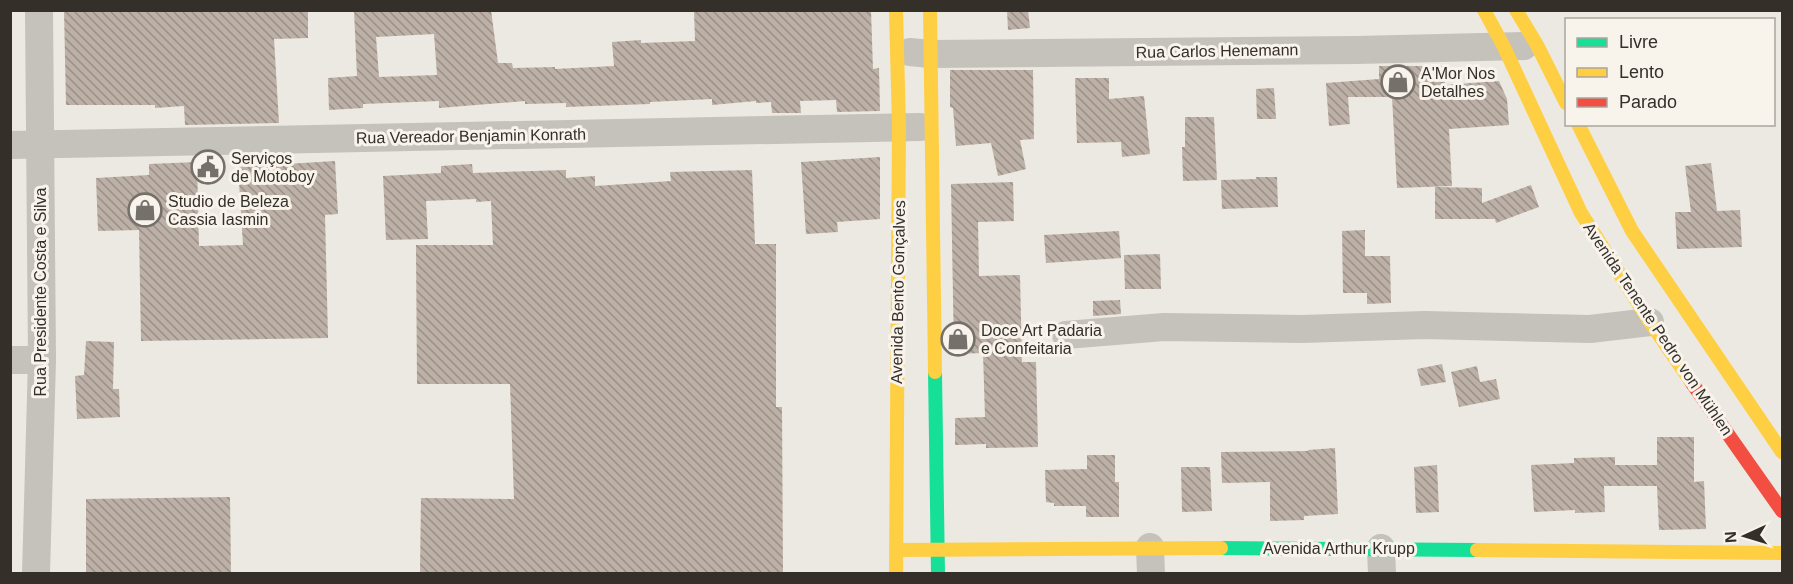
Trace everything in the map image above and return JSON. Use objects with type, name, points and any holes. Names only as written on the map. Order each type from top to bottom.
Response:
[{"type":"main road","name":"Avenida Bento Gonçalves","points":[[896,10],[907,305],[896,573]]},
{"type":"main road","name":"Avenida Bento Gonçalves","points":[[930,10],[938,573]]},
{"type":"main road","name":"Avenida Tenente Pedro von Mühlen","points":[[1484,10],[1504,47],[1581,213],[1650,322],[1782,511]]},
{"type":"main road","points":[[1516,10],[1537,45],[1565,101]]},
{"type":"main road","name":"Avenida Tenente Pedro von Mühlen","points":[[1579,126],[1632,231],[1782,452]]},
{"type":"main road","points":[[907,305],[934,303]]},
{"type":"main road","name":"Avenida Arthur Krupp","points":[[896,550],[1150,560],[1382,561],[1782,553]]},
{"type":"street","name":"Rua Presidente Costa e Silva","points":[[36,573],[42,360],[39,10]]},
{"type":"street","name":"Rua Carlos Henemann","points":[[896,51],[931,54],[1537,45]]},
{"type":"street","name":"Rua Vereador Benjamin Konrath","points":[[10,145],[931,126]]},
{"type":"street","points":[[1066,335],[1164,327],[1302,329],[1425,325],[1590,328],[1650,322]]},
{"type":"street","points":[[10,360],[42,360]]},
{"type":"building","points":[[64,10],[308,10],[308,38],[274,39],[279,123],[185,125],[184,106],[155,108],[155,105],[66,105]]},
{"type":"building","points":[[354,10],[491,10],[498,63],[512,63],[513,68],[555,67],[555,69],[614,66],[612,42],[695,41],[694,10],[871,10],[873,69],[879,68],[880,111],[837,112],[836,100],[800,101],[801,113],[772,113],[771,102],[712,105],[712,99],[566,107],[566,103],[525,104],[525,101],[439,108],[439,101],[363,104],[363,108],[329,110],[328,78],[357,76]],"holes":[[[434,34],[437,75],[379,77],[376,37]]]},
{"type":"building","points":[[1007,10],[1028,10],[1030,28],[1008,30]]},
{"type":"building","points":[[1379,66],[1445,66],[1445,85],[1499,81],[1507,99],[1509,125],[1449,129],[1452,186],[1397,188],[1392,97],[1348,97],[1350,124],[1329,126],[1326,83],[1379,79]]},
{"type":"building","points":[[950,70],[1033,70],[1034,139],[1020,140],[1026,169],[998,176],[991,143],[956,146],[953,108],[950,107]]},
{"type":"building","points":[[1075,78],[1109,78],[1109,99],[1144,96],[1150,154],[1122,157],[1121,142],[1077,143]]},
{"type":"building","points":[[1274,88],[1276,119],[1257,119],[1256,89]]},
{"type":"building","points":[[1185,117],[1214,117],[1217,180],[1183,181],[1182,147],[1185,147]]},
{"type":"building","points":[[880,157],[880,219],[837,222],[838,232],[806,234],[801,162]]},
{"type":"building","points":[[335,161],[338,214],[325,215],[328,338],[141,341],[139,230],[98,231],[96,178],[149,175],[149,164],[197,162],[199,246],[243,245],[238,167]]},
{"type":"building","points":[[1711,163],[1717,211],[1740,210],[1742,247],[1677,249],[1675,212],[1691,212],[1685,166]]},
{"type":"building","points":[[472,164],[473,173],[566,170],[566,178],[595,176],[595,186],[671,181],[670,172],[752,170],[755,244],[776,244],[776,407],[782,407],[783,573],[420,573],[421,498],[514,499],[510,384],[417,384],[416,245],[493,245],[491,201],[476,202],[476,199],[426,201],[428,239],[386,240],[383,176],[441,173],[441,166]]},
{"type":"building","points":[[1256,177],[1277,177],[1278,207],[1222,209],[1221,180],[1256,179]]},
{"type":"building","points":[[1013,182],[1014,221],[978,222],[979,276],[1020,275],[1022,362],[1036,362],[1038,447],[986,448],[986,444],[955,445],[955,418],[985,417],[983,353],[954,354],[951,184]]},
{"type":"building","points":[[1531,185],[1539,207],[1496,223],[1495,219],[1435,219],[1435,187],[1482,188],[1482,203]]},
{"type":"building","points":[[1365,230],[1365,256],[1390,256],[1391,303],[1367,304],[1367,293],[1343,293],[1342,231]]},
{"type":"building","points":[[1119,231],[1121,258],[1046,263],[1044,235]]},
{"type":"building","points":[[1160,254],[1161,289],[1125,289],[1124,255]]},
{"type":"building","points":[[1120,300],[1121,314],[1093,316],[1093,301]]},
{"type":"building","points":[[86,341],[114,342],[113,389],[119,389],[120,417],[77,419],[75,376],[84,375]]},
{"type":"building","points":[[1442,364],[1446,382],[1421,386],[1417,369]]},
{"type":"building","points":[[1477,366],[1480,382],[1496,379],[1500,399],[1459,407],[1451,372]]},
{"type":"building","points":[[1657,437],[1694,437],[1694,482],[1704,481],[1706,529],[1659,530],[1657,486],[1604,486],[1605,512],[1575,513],[1575,510],[1534,512],[1531,465],[1574,463],[1574,458],[1615,457],[1615,465],[1657,465]]},
{"type":"building","points":[[1335,448],[1338,514],[1304,516],[1304,520],[1270,521],[1270,482],[1222,483],[1221,452],[1308,451]]},
{"type":"building","points":[[1087,455],[1115,455],[1115,482],[1119,482],[1119,517],[1086,517],[1086,506],[1054,506],[1054,503],[1046,502],[1045,470],[1087,469]]},
{"type":"building","points":[[1437,465],[1439,512],[1416,513],[1414,467]]},
{"type":"building","points":[[1181,467],[1210,467],[1212,511],[1182,512]]},
{"type":"building","points":[[230,497],[231,573],[86,573],[86,499]]},
{"type":"traffic: fast","points":[[935,372],[938,574]]},
{"type":"traffic: fast","points":[[1221,548],[1477,550]]},
{"type":"traffic: slow","points":[[896,10],[899,127],[896,574]]},
{"type":"traffic: slow","points":[[930,10],[935,372]]},
{"type":"traffic: slow","points":[[1484,10],[1504,47],[1581,213],[1650,322],[1692,383]]},
{"type":"traffic: slow","points":[[1516,10],[1537,45],[1565,101]]},
{"type":"traffic: slow","points":[[1579,126],[1632,231],[1782,452]]},
{"type":"traffic: slow","points":[[896,550],[1221,548]]},
{"type":"traffic: slow","points":[[1477,550],[1782,553]]},
{"type":"traffic: jam","points":[[1692,383],[1782,511]]},
{"type":"place","name":"A'Mor Nos Detalhes","points":[[1398,82]]},
{"type":"place","name":"Serviços de Motoboy","points":[[208,167]]},
{"type":"place","name":"Studio de Beleza Cassia Iasmin","points":[[145,210]]},
{"type":"place","name":"Doce Art Padaria e Confeitaria","points":[[958,339]]}]
